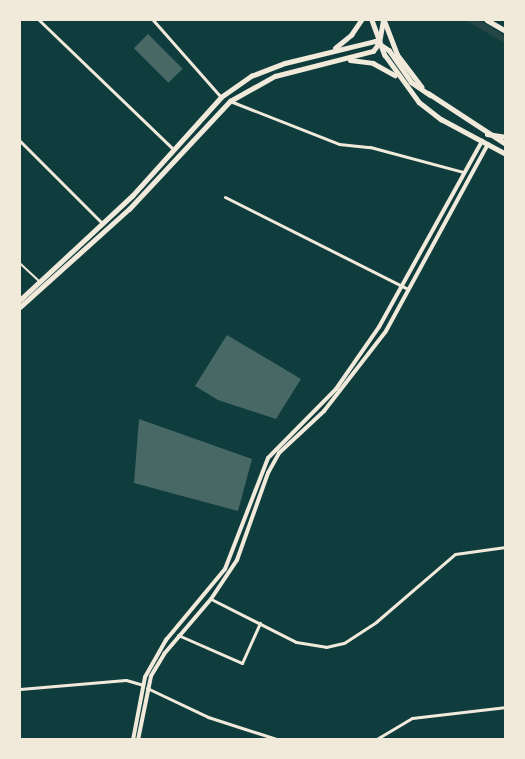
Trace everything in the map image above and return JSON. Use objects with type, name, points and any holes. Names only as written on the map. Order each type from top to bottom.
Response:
[{"type":"main road","points":[[332,50],[351,35],[361,20]]},
{"type":"main road","points":[[372,20],[379,43],[398,78]]},
{"type":"main road","points":[[20,307],[107,229],[230,101],[275,76],[368,53],[379,43],[384,20]]},
{"type":"main road","points":[[384,20],[397,54],[430,95]]},
{"type":"main road","points":[[487,20],[506,31]]},
{"type":"main road","points":[[20,300],[103,224],[175,151],[220,97],[265,69],[369,41],[379,43],[391,52],[411,82],[486,134],[506,144]]},
{"type":"main road","points":[[344,60],[373,63],[398,78],[431,112],[506,154]]},
{"type":"main road","points":[[220,97],[230,101]]},
{"type":"main road","points":[[133,740],[142,684],[166,640],[207,594],[233,555],[268,458],[336,389],[379,327],[486,134]]},
{"type":"main road","points":[[486,134],[506,137]]},
{"type":"main road","points":[[138,740],[147,688],[178,634],[211,599],[244,544],[274,462],[289,440],[340,392],[386,331],[492,137]]},
{"type":"main road","points":[[103,224],[107,229]]},
{"type":"main road","points":[[268,458],[274,462]]},
{"type":"street","points":[[39,20],[175,151]]},
{"type":"street","points":[[153,20],[220,97]]},
{"type":"street","points":[[230,101],[339,144],[370,147],[463,172]]},
{"type":"street","points":[[20,141],[103,224]]},
{"type":"street","points":[[225,197],[408,289]]},
{"type":"street","points":[[211,599],[310,648],[344,643],[376,622],[455,554],[506,547]]},
{"type":"street","points":[[178,634],[242,663],[260,623]]},
{"type":"street","points":[[20,689],[126,680],[142,684],[208,717],[279,740]]},
{"type":"street","points":[[375,740],[412,718],[506,707]]},
{"type":"lane","points":[[20,263],[39,282]]},
{"type":"shaded area","points":[[465,20],[478,20],[489,26],[505,36],[505,43]]},
{"type":"building","points":[[148,34],[183,69],[169,83],[134,48]]},
{"type":"building","points":[[227,335],[301,379],[276,419],[218,400],[195,386]]},
{"type":"building","points":[[139,419],[252,459],[238,511],[134,483]]}]
